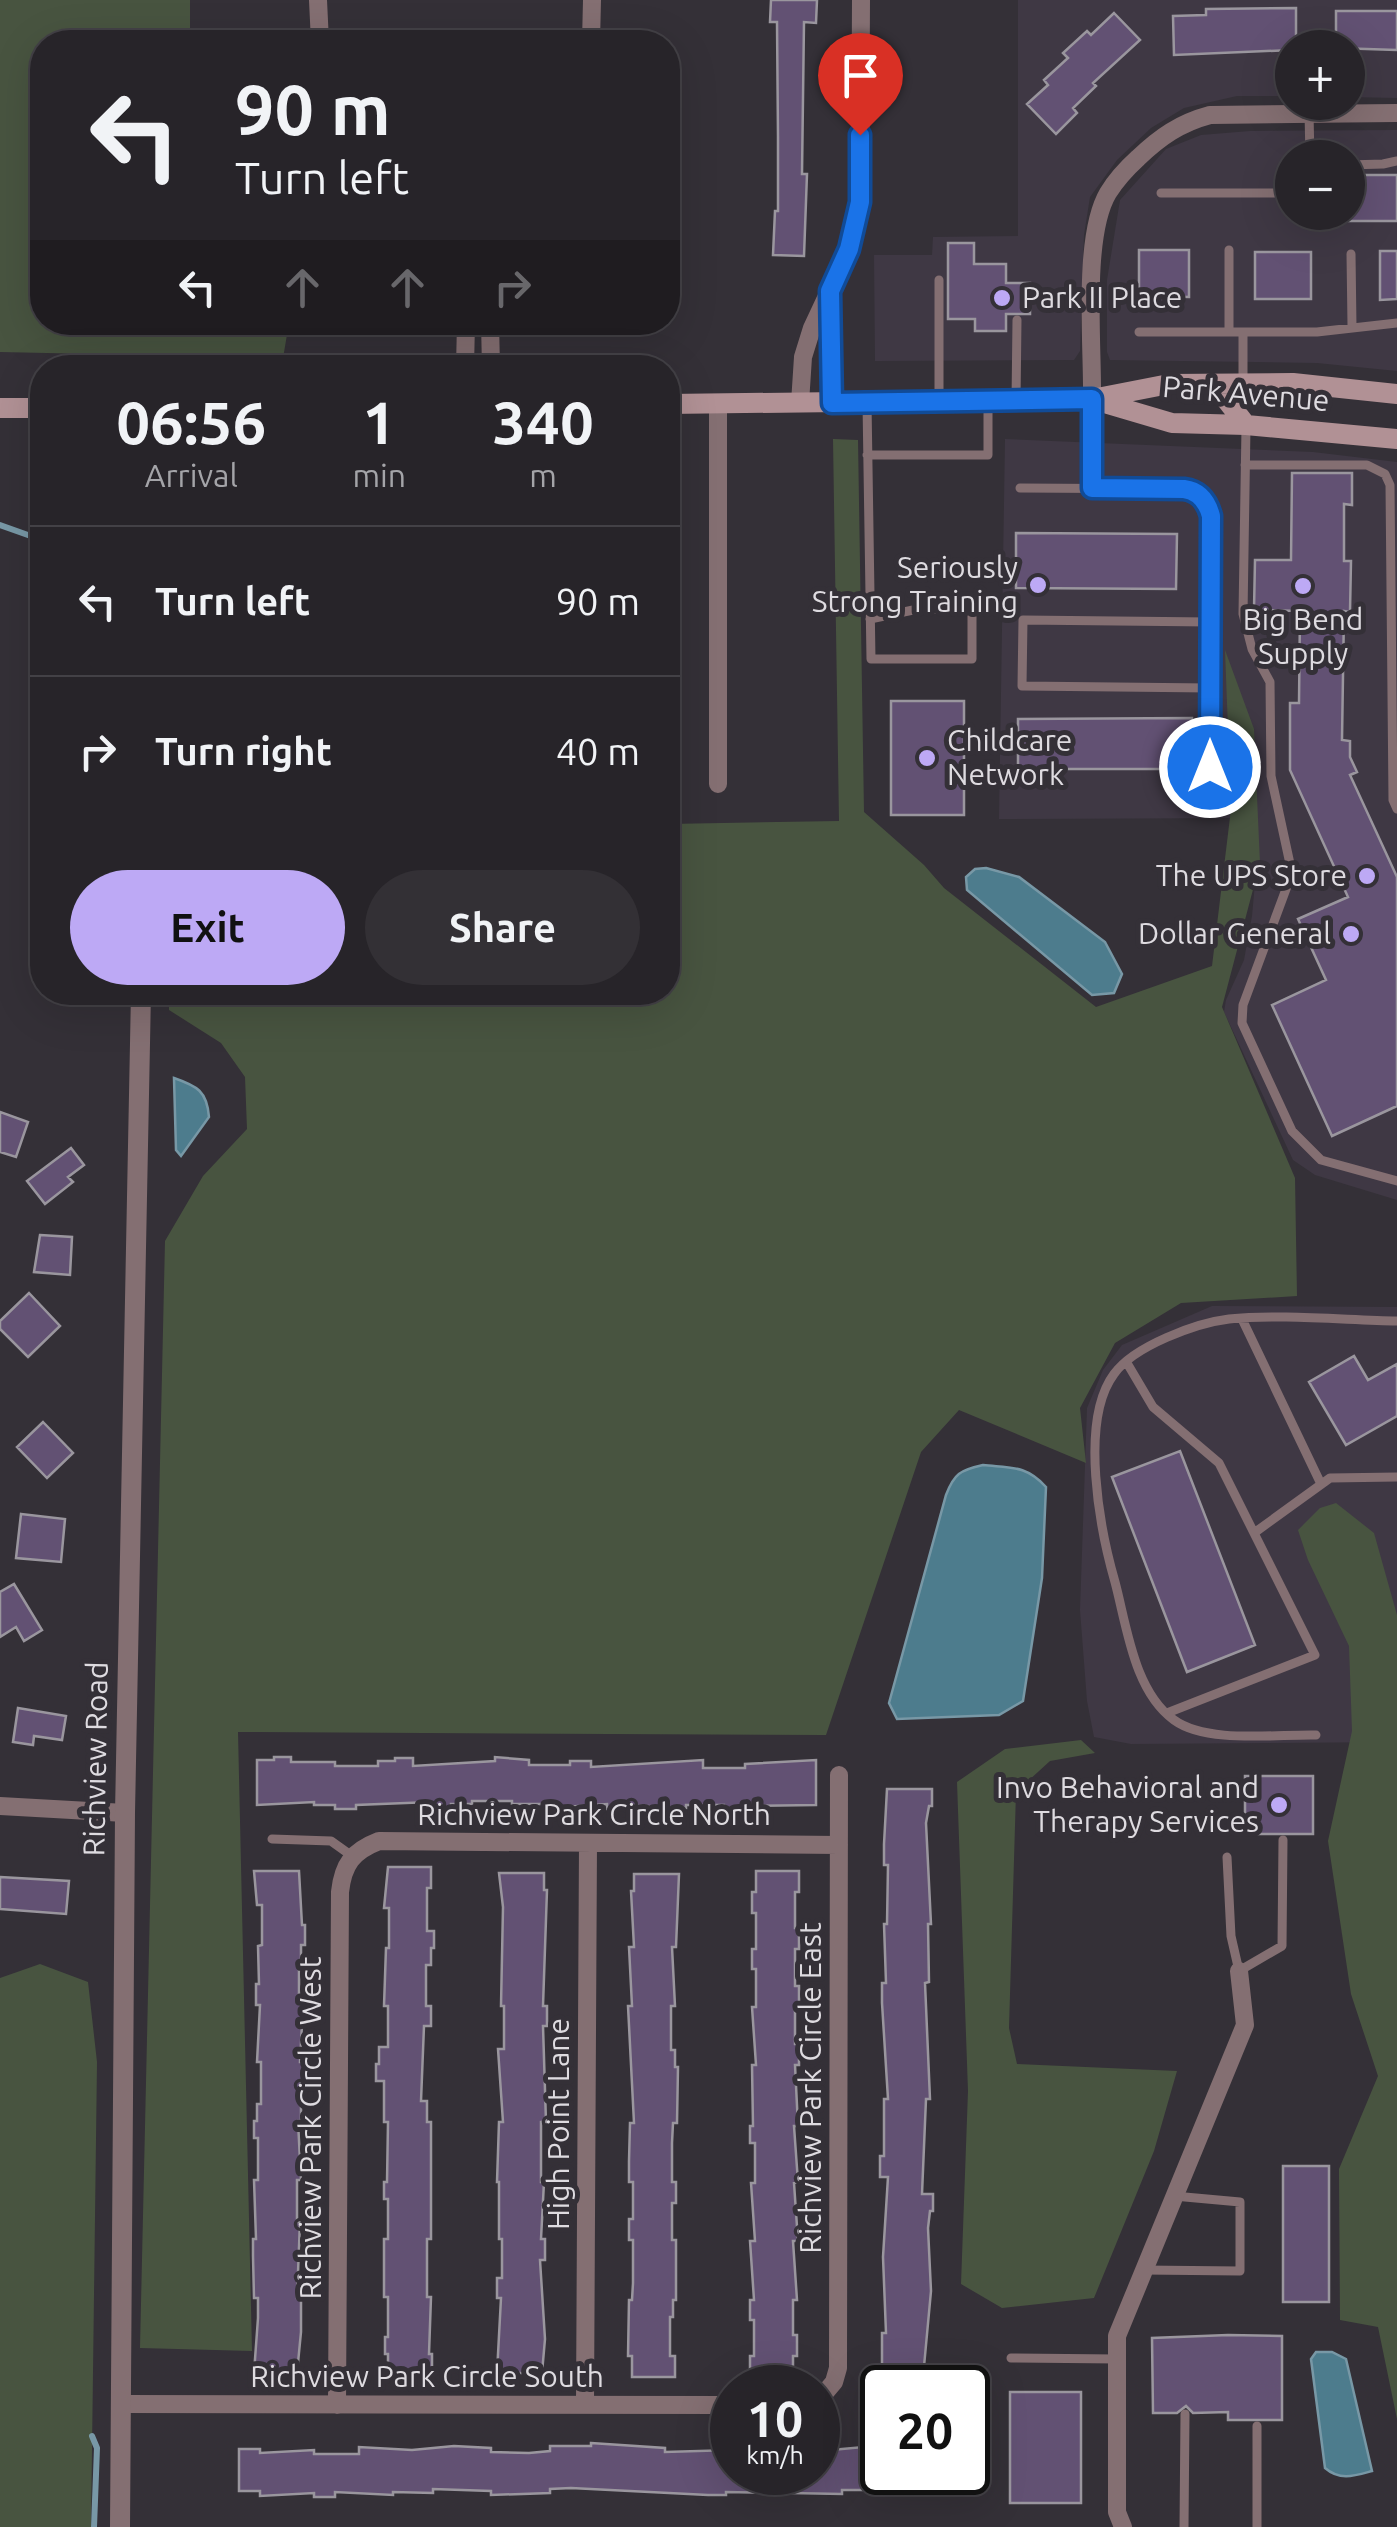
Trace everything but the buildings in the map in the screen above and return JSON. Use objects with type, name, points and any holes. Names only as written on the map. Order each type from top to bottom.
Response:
[{"type":"main road","name":"Park Avenue","points":[[680,404],[1092,399],[1169,384],[1293,383],[1397,394]]},
{"type":"main road","points":[[1214,384],[1246,425]]},
{"type":"main road","name":"Park Avenue","points":[[1092,399],[1172,423],[1246,425],[1397,439]]},
{"type":"main road","points":[[0,408],[30,408]]},
{"type":"street","points":[[318,0],[319,30]]},
{"type":"street","points":[[591,30],[592,0]]},
{"type":"street","points":[[800,403],[803,356],[849,249],[860,202],[861,0]]},
{"type":"street","points":[[1365,113],[1397,113]]},
{"type":"street","points":[[1092,399],[1093,242],[1099,214],[1117,181],[1148,148],[1188,121],[1210,115],[1275,114]]},
{"type":"street","points":[[830,291],[832,403]]},
{"type":"street","points":[[718,403],[718,784]]},
{"type":"street","name":"Richview Road","points":[[120,2527],[124,1813],[141,1005]]},
{"type":"street","name":"Richview Park Circle East","points":[[838,2365],[839,1775]]},
{"type":"street","points":[[0,1806],[124,1813]]},
{"type":"street","name":"Richview Park Circle North","points":[[352,1856],[379,1841],[839,1844]]},
{"type":"street","name":"High Point Lane","points":[[585,2405],[588,1842]]},
{"type":"street","name":"Richview Park Circle West","points":[[337,2404],[340,1892],[345,1865],[352,1856]]},
{"type":"street","points":[[1124,2527],[1118,2512],[1118,2336],[1245,2025],[1239,1971]]},
{"type":"street","name":"Richview Park Circle South","points":[[121,2404],[710,2406]]},
{"type":"lane","points":[[1365,164],[1397,160]]},
{"type":"lane","points":[[1161,193],[1275,193]]},
{"type":"lane","points":[[1229,250],[1229,332]]},
{"type":"lane","points":[[1351,254],[1352,326]]},
{"type":"lane","points":[[939,280],[940,402]]},
{"type":"lane","points":[[1016,400],[1017,320]]},
{"type":"lane","points":[[1139,332],[1316,332],[1397,322]]},
{"type":"lane","points":[[1242,332],[1244,384]]},
{"type":"lane","points":[[1092,399],[1092,488]]},
{"type":"lane","points":[[867,456],[988,456],[988,401]]},
{"type":"lane","points":[[866,403],[870,620],[871,659],[972,660],[972,610],[918,609],[870,620]]},
{"type":"lane","points":[[1246,425],[1242,614],[1252,649],[1270,682],[1271,776],[1292,873],[1244,1005],[1242,1022],[1292,1131],[1320,1160],[1397,1181]]},
{"type":"lane","points":[[1245,465],[1366,465],[1385,474],[1390,484],[1393,800],[1397,809]]},
{"type":"lane","points":[[1020,488],[1184,489],[1204,500],[1211,516],[1209,807]]},
{"type":"lane","points":[[1210,622],[1023,620],[1022,686],[1210,688]]},
{"type":"lane","points":[[1316,1734],[1207,1734],[1175,1721],[1167,1713],[1141,1676],[1102,1539],[1096,1435],[1114,1372],[1155,1342],[1197,1325],[1242,1319],[1397,1320]]},
{"type":"lane","points":[[1242,1319],[1326,1481]]},
{"type":"lane","points":[[1127,1363],[1153,1407],[1219,1463],[1316,1655],[1167,1713]]},
{"type":"lane","points":[[1254,1534],[1326,1481],[1397,1477]]},
{"type":"lane","points":[[272,1839],[331,1841],[352,1856]]},
{"type":"lane","points":[[1227,1857],[1230,1936],[1239,1971],[1282,1946],[1282,1840]]},
{"type":"lane","points":[[1143,2270],[1240,2271],[1240,2202],[1174,2196]]},
{"type":"lane","points":[[1011,2358],[1118,2360]]},
{"type":"lane","points":[[1184,2527],[1185,2414]]},
{"type":"lane","points":[[1257,2426],[1257,2527]]},
{"type":"shaded area","points":[[1018,0],[1397,0],[1397,98],[1365,97],[1365,30],[1275,30],[1275,96],[1237,96],[1184,108],[1151,128],[1117,160],[1090,197],[1084,235],[1080,351],[1074,360],[875,361],[874,255],[932,255],[933,237],[1018,236]]},
{"type":"shaded area","points":[[1397,130],[1397,371],[1317,363],[1110,360],[1107,280],[1120,200],[1166,149],[1201,135]]},
{"type":"shaded area","points":[[1005,439],[1313,452],[1397,462],[1397,1200],[1315,1175],[1293,1160],[1224,1012],[1244,960],[1252,916],[1256,872],[1249,818],[999,819]]},
{"type":"shaded area","points":[[1212,1306],[1397,1307],[1397,1742],[1131,1744],[1094,1737],[1087,1701],[1080,1610],[1087,1408],[1103,1370],[1122,1345]]},
{"type":"green space","points":[[0,0],[190,0],[190,30],[30,30],[30,335],[287,335],[284,355],[0,352]]},
{"type":"green space","points":[[833,439],[858,440],[864,812],[944,888],[1096,1007],[1212,966],[1231,809],[1225,650],[1254,729],[1260,863],[1222,1007],[1295,1178],[1297,1296],[1181,1303],[1115,1343],[1080,1408],[1086,1463],[959,1410],[921,1452],[826,1735],[238,1732],[252,2351],[140,2348],[165,1241],[203,1176],[247,1129],[245,1077],[221,1043],[169,1010],[169,1005],[680,1005],[680,824],[839,821]]},
{"type":"green space","points":[[1336,1503],[1374,1533],[1397,1615],[1397,2419],[1378,2327],[1340,2320],[1339,2169],[1378,2076],[1351,1994],[1328,1841],[1352,1731],[1349,1646],[1298,1530],[1320,1508]]},
{"type":"green space","points":[[1081,1740],[1095,1753],[1050,1761],[1016,1792],[1009,2028],[1017,2064],[1177,2071],[1154,2151],[1094,2298],[1002,2308],[961,2284],[968,2091],[957,1782],[1005,1749]]},
{"type":"green space","points":[[40,1964],[88,1982],[97,2062],[91,2527],[0,2527],[0,1978]]},
{"type":"water","points":[[975,869],[1019,877],[1105,942],[1122,974],[1114,993],[1092,995],[967,890],[966,877]]},
{"type":"water","points":[[174,1078],[199,1091],[209,1117],[181,1156],[176,1150]]},
{"type":"water","points":[[983,1465],[1025,1471],[1046,1487],[1042,1578],[1023,1701],[999,1715],[897,1719],[889,1703],[946,1495],[959,1474]]},
{"type":"water","points":[[1316,2352],[1332,2352],[1346,2359],[1372,2471],[1342,2476],[1325,2468],[1311,2359]]},
{"type":"waterway","points":[[0,525],[30,536]]},
{"type":"waterway","points":[[92,2436],[97,2448],[94,2527]]},
{"type":"place","name":"Park II Place","points":[[1002,298]]},
{"type":"place","name":"Seriously Strong Training","points":[[1038,585]]},
{"type":"place","name":"Big Bend Supply","points":[[1303,586]]},
{"type":"place","name":"Childcare Network","points":[[927,758]]},
{"type":"place","name":"The UPS Store","points":[[1367,876]]},
{"type":"place","name":"Dollar General","points":[[1351,934]]},
{"type":"place","name":"Invo Behavioral and Therapy Services","points":[[1279,1805]]},
{"type":"route","points":[[860,135],[860,202],[849,249],[830,291],[832,403],[1092,399],[1092,488],[1184,489],[1198,494],[1211,516],[1210,767]]}]
